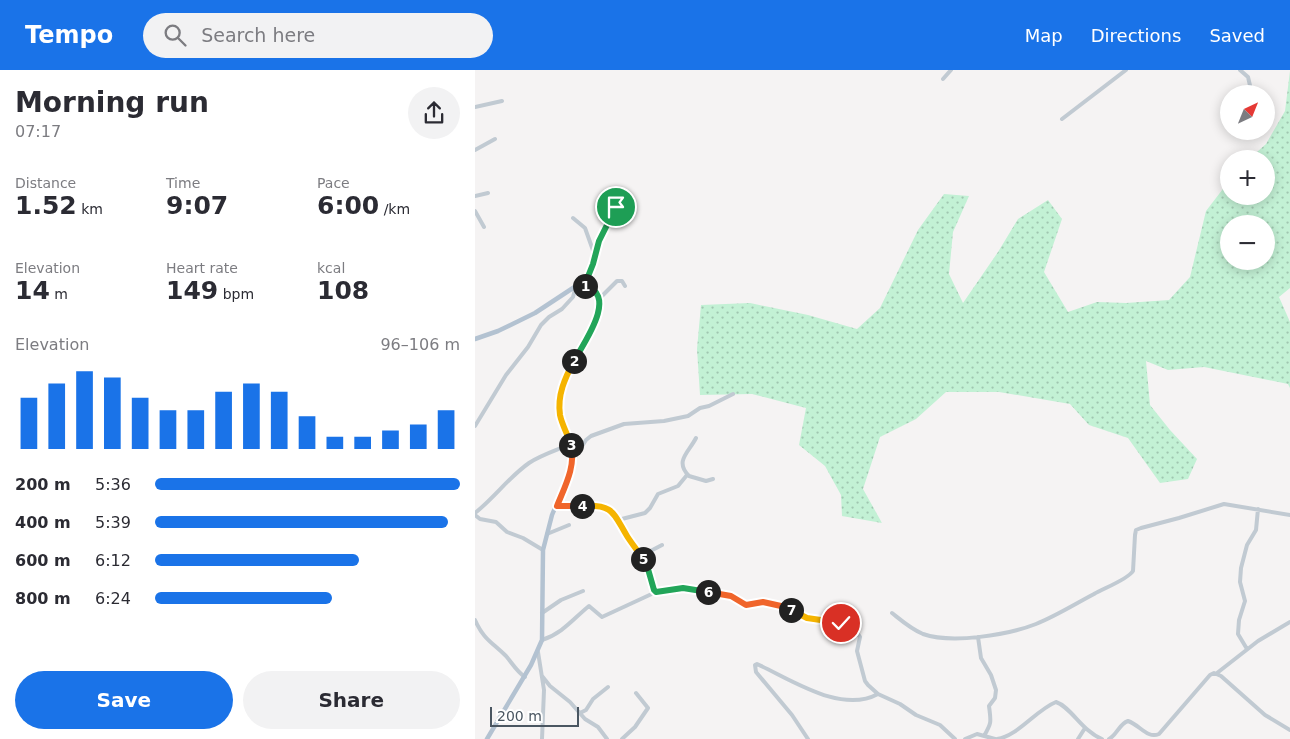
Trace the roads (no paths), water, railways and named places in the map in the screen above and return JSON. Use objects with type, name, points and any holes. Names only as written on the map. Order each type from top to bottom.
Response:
[{"type":"main road","points":[[475,340],[498,332],[535,313],[576,286],[588,287],[596,292],[599,300],[597,319],[567,375],[560,400],[560,415],[571,444],[573,459],[543,550],[542,640],[525,677],[487,739]]},
{"type":"street","points":[[943,79],[951,70]]},
{"type":"street","points":[[1061,119],[1125,70]]},
{"type":"street","points":[[1240,70],[1248,77],[1250,85]]},
{"type":"street","points":[[475,107],[502,101]]},
{"type":"street","points":[[475,150],[495,139]]},
{"type":"street","points":[[475,196],[488,193]]},
{"type":"street","points":[[583,286],[599,241],[611,220],[619,196]]},
{"type":"street","points":[[475,210],[484,227]]},
{"type":"street","points":[[573,218],[585,228],[595,256]]},
{"type":"street","points":[[599,300],[617,281],[622,281],[625,286]]},
{"type":"street","points":[[475,426],[506,375],[545,321],[562,309],[569,301],[575,293],[576,286]]},
{"type":"street","points":[[573,459],[591,436],[624,424],[664,421],[688,416],[700,408],[709,406],[733,394]]},
{"type":"street","points":[[695,438],[683,457],[683,467],[687,475],[700,480],[710,481],[713,479]]},
{"type":"street","points":[[543,550],[523,538],[507,532],[495,522],[475,514],[490,502],[529,463],[571,444]]},
{"type":"street","points":[[618,520],[645,513],[650,508],[657,494],[678,486],[687,475]]},
{"type":"street","points":[[892,613],[907,626],[924,634],[939,637],[978,638],[1004,633],[1035,625],[1105,587],[1130,576],[1133,571],[1136,530],[1223,504],[1258,508],[1290,515]]},
{"type":"street","points":[[557,506],[602,507],[613,512],[648,569],[656,592]]},
{"type":"street","points":[[1247,649],[1238,634],[1239,620],[1245,600],[1240,582],[1241,568],[1247,546],[1256,530],[1258,508]]},
{"type":"street","points":[[547,534],[569,525]]},
{"type":"street","points":[[641,556],[662,545]]},
{"type":"street","points":[[542,640],[549,638],[572,623],[589,606],[602,617],[656,592],[683,588],[696,589],[731,596],[746,605],[759,601],[774,604],[807,618],[849,624],[860,637],[857,651],[865,681],[878,694],[900,704],[916,716],[940,725],[955,739]]},
{"type":"street","points":[[542,612],[561,600],[583,591]]},
{"type":"street","points":[[475,620],[486,639],[504,654],[520,674],[525,677]]},
{"type":"street","points":[[1109,739],[1113,737],[1121,725],[1129,721],[1154,738],[1165,729],[1209,675],[1217,673],[1247,649],[1290,622]]},
{"type":"street","points":[[978,638],[981,658],[991,674],[996,690],[995,698],[989,706],[990,726],[984,736]]},
{"type":"street","points":[[538,652],[544,690],[542,739]]},
{"type":"street","points":[[808,739],[793,715],[756,672],[755,665],[757,664],[792,681],[841,700],[868,700],[878,694]]},
{"type":"street","points":[[1217,673],[1265,714],[1290,730]]},
{"type":"street","points":[[542,676],[607,739]]},
{"type":"street","points":[[580,713],[586,710],[593,699],[608,687]]},
{"type":"street","points":[[623,739],[635,727],[648,708],[636,693]]},
{"type":"street","points":[[965,739],[977,734],[996,739],[1008,735],[1055,702],[1064,706],[1085,728],[1102,739]]},
{"type":"street","points":[[1078,739],[1085,728]]}]
